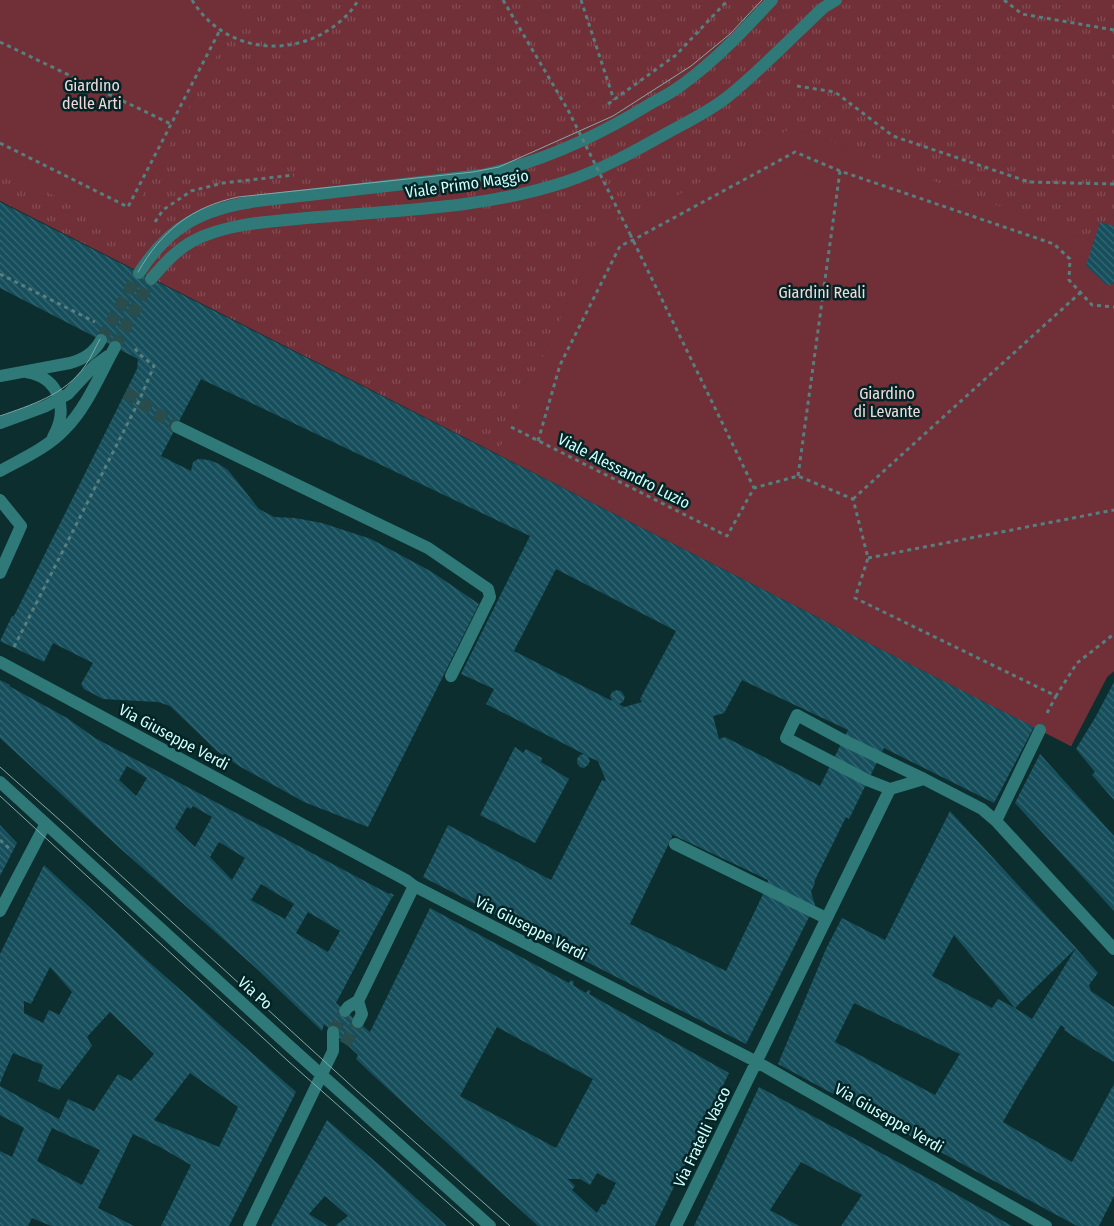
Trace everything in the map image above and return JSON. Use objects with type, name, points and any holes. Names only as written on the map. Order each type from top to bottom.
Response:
[{"type":"street","name":"Viale Primo Maggio","points":[[772,0],[732,42],[683,85],[630,117],[564,149],[510,169],[456,180],[257,201],[221,207],[197,218],[173,233],[148,258],[145,276],[193,240],[232,228],[271,222],[504,198],[576,178],[699,116],[724,99],[823,8],[836,0]]},
{"type":"street","points":[[0,376],[70,364],[80,360],[99,344],[94,366]]},
{"type":"street","points":[[0,423],[46,406],[68,394],[94,366],[114,350],[74,419],[64,430],[51,441],[0,471]]},
{"type":"street","points":[[24,372],[37,374],[45,379],[52,385],[59,399],[59,422],[57,431],[51,441]]},
{"type":"street","points":[[177,427],[428,548],[488,589],[490,597],[451,676]]},
{"type":"street","points":[[0,500],[21,526],[0,573]]},
{"type":"street","name":"Via Giuseppe Verdi","points":[[0,662],[414,886],[757,1062],[1046,1226]]},
{"type":"street","points":[[924,779],[890,789],[867,780],[786,738],[797,715],[843,740],[924,779],[982,809],[996,821],[1114,949]]},
{"type":"street","points":[[996,821],[1040,730]]},
{"type":"street","points":[[238,781],[314,824],[339,844]]},
{"type":"street","name":"Via Po","points":[[0,782],[45,825],[490,1226]]},
{"type":"street","name":"Via Fratelli Vasco","points":[[676,1226],[890,789]]},
{"type":"street","points":[[0,911],[45,825]]},
{"type":"street","points":[[676,844],[826,918]]},
{"type":"street","points":[[345,1011],[358,1001],[414,886]]},
{"type":"street","points":[[358,1001],[362,1014],[358,1022]]},
{"type":"street","points":[[249,1226],[332,1051],[333,1032]]},
{"type":"street","points":[[332,1051],[345,1044]]},
{"type":"path","points":[[192,0],[199,12],[220,30],[247,43],[277,47],[307,42],[334,28],[355,6],[358,0]]},
{"type":"path","points":[[503,0],[568,110],[754,488],[798,476],[853,499]]},
{"type":"path","points":[[581,0],[614,100]]},
{"type":"path","points":[[601,108],[676,55],[728,0]]},
{"type":"path","points":[[1004,0],[1022,14],[1114,30]]},
{"type":"path","points":[[0,143],[128,207],[220,30]]},
{"type":"path","points":[[0,42],[171,124]]},
{"type":"path","points":[[797,86],[835,92],[893,136],[1029,182],[1114,184]]},
{"type":"path","points":[[571,126],[579,121]]},
{"type":"path","points":[[538,441],[560,365],[620,246],[795,152],[840,171],[1054,244],[1070,259],[1069,280],[1092,305],[1114,307]]},
{"type":"path","points":[[798,476],[840,171]]},
{"type":"path","points":[[153,225],[163,210],[191,191],[223,183],[297,175]]},
{"type":"path","points":[[0,274],[100,325]]},
{"type":"path","points":[[853,499],[1080,292]]},
{"type":"path","points":[[14,647],[139,401],[154,366],[138,353],[134,343]]},
{"type":"path","name":"Viale Alessandro Luzio","points":[[511,427],[727,536],[754,488]]},
{"type":"path","points":[[853,499],[868,558],[855,598],[1056,696],[1077,663],[1114,634]]},
{"type":"path","points":[[868,558],[1114,510]]},
{"type":"path","points":[[0,840],[12,851]]},
{"type":"green space","name":"Giardini Reali","points":[[0,0],[1114,0],[1114,671],[1107,677],[1071,746],[0,201]]},
{"type":"green space","name":"Giardino delle Arti","points":[[0,0],[231,0],[241,10],[124,230],[0,169]]},
{"type":"green space","name":"Giardino di Levante","points":[[793,127],[1093,242],[1086,266],[1107,285],[1114,284],[1114,671],[1107,677],[1071,746],[497,454],[603,228],[643,207],[646,214]]},
{"type":"building","points":[[0,202],[1034,727],[994,803],[884,748],[849,819],[846,817],[814,882],[811,892],[815,905],[746,1044],[423,877],[448,825],[551,880],[602,780],[606,781],[598,761],[588,757],[590,761],[588,765],[584,768],[580,767],[577,759],[580,755],[584,754],[486,704],[494,689],[461,674],[530,536],[201,379],[161,456],[191,471],[193,462],[198,459],[209,460],[219,464],[228,470],[259,509],[274,517],[295,518],[322,523],[371,539],[432,572],[479,604],[368,827],[304,802],[239,766],[217,751],[170,706],[158,702],[103,699],[84,689],[81,684],[93,663],[53,643],[44,662],[0,641],[137,369],[138,359],[0,288]],"holes":[[[556,569],[676,631],[640,699],[642,702],[624,707],[619,704],[623,702],[625,697],[621,691],[612,692],[610,696],[612,701],[514,651]],[[742,680],[848,730],[820,786],[725,737],[719,739],[713,716],[724,713]],[[671,834],[768,880],[766,888],[726,971],[630,924],[672,837]]]},
{"type":"building","points":[[1100,222],[1114,226],[1114,284],[1107,285],[1086,266]]},
{"type":"building","points":[[0,680],[67,718],[95,738],[394,895],[336,1003],[370,1032],[430,908],[569,983],[571,980],[574,982],[573,985],[586,993],[588,990],[591,991],[589,994],[729,1073],[655,1226],[538,1226],[356,1059],[358,1055],[333,1032],[324,1024],[322,1031],[257,969],[122,850],[0,738]],"holes":[[[127,766],[147,778],[136,796],[119,780]],[[193,806],[212,817],[195,847],[175,828],[187,807],[191,809]],[[219,842],[245,858],[232,880],[210,857]],[[261,884],[294,904],[285,919],[251,900]],[[308,912],[340,931],[328,952],[296,933]],[[497,1027],[593,1079],[556,1148],[460,1096]],[[597,1173],[616,1183],[605,1205],[602,1204],[597,1213],[572,1190],[575,1186],[568,1179],[580,1179],[590,1185]]]},
{"type":"building","points":[[1114,682],[1114,800],[1092,775],[1095,772],[1076,749]]},
{"type":"building","points":[[515,747],[523,753],[526,749],[542,758],[541,762],[569,779],[535,843],[480,815]]},
{"type":"building","points":[[1040,754],[1114,836],[1114,911],[1015,803]]},
{"type":"building","points":[[950,811],[1076,948],[1098,973],[1089,985],[1091,991],[1114,1007],[1114,1062],[1064,1030],[1065,1028],[1061,1025],[1003,1122],[1072,1162],[1114,1084],[1114,1196],[1099,1226],[1077,1226],[778,1064],[826,949],[842,918],[885,940]],"holes":[[[954,935],[1015,1008],[998,999],[992,1008],[932,976]],[[1076,948],[1032,1019],[1015,1008]],[[854,1003],[960,1054],[935,1095],[835,1042]]]},
{"type":"building","points":[[0,825],[17,843],[0,876]]},
{"type":"building","points":[[44,865],[141,955],[296,1092],[229,1226],[161,1226],[191,1165],[133,1134],[98,1208],[134,1226],[51,1226],[32,1218],[28,1226],[0,1226],[0,1151],[12,1157],[24,1128],[0,1115],[0,1086],[59,1119],[68,1099],[94,1111],[118,1074],[131,1081],[154,1054],[110,1012],[87,1037],[92,1046],[59,1090],[38,1081],[43,1065],[13,1053],[0,1083],[0,954]],"holes":[[[50,967],[72,992],[59,1015],[49,1010],[43,1023],[24,1013],[24,1001],[31,1004]],[[190,1073],[238,1107],[219,1147],[154,1120]],[[52,1128],[100,1150],[82,1185],[37,1161]]]},
{"type":"building","points":[[759,1087],[1012,1226],[841,1226],[862,1195],[801,1162],[770,1210],[799,1226],[694,1226]]},
{"type":"building","points":[[327,1120],[447,1226],[335,1226],[348,1216],[325,1196],[309,1214],[328,1226],[271,1226]]},
{"type":"tunnel","points":[[101,340],[139,273]]},
{"type":"tunnel","points":[[115,347],[151,279]]},
{"type":"tunnel","points":[[126,392],[177,427]]},
{"type":"tunnel","points":[[333,1032],[345,1011]]},
{"type":"tunnel","points":[[345,1044],[358,1022]]},
{"type":"tram line","points":[[138,272],[147,257],[168,232],[192,214],[221,201],[238,197],[473,172],[499,167],[613,116],[691,66],[730,34],[762,0]]},
{"type":"tram line","points":[[0,416],[47,398],[68,384],[85,366],[100,339]]},
{"type":"tram line","points":[[0,767],[357,1091],[510,1226]]},
{"type":"tram line","points":[[0,796],[288,1061],[474,1226]]}]
